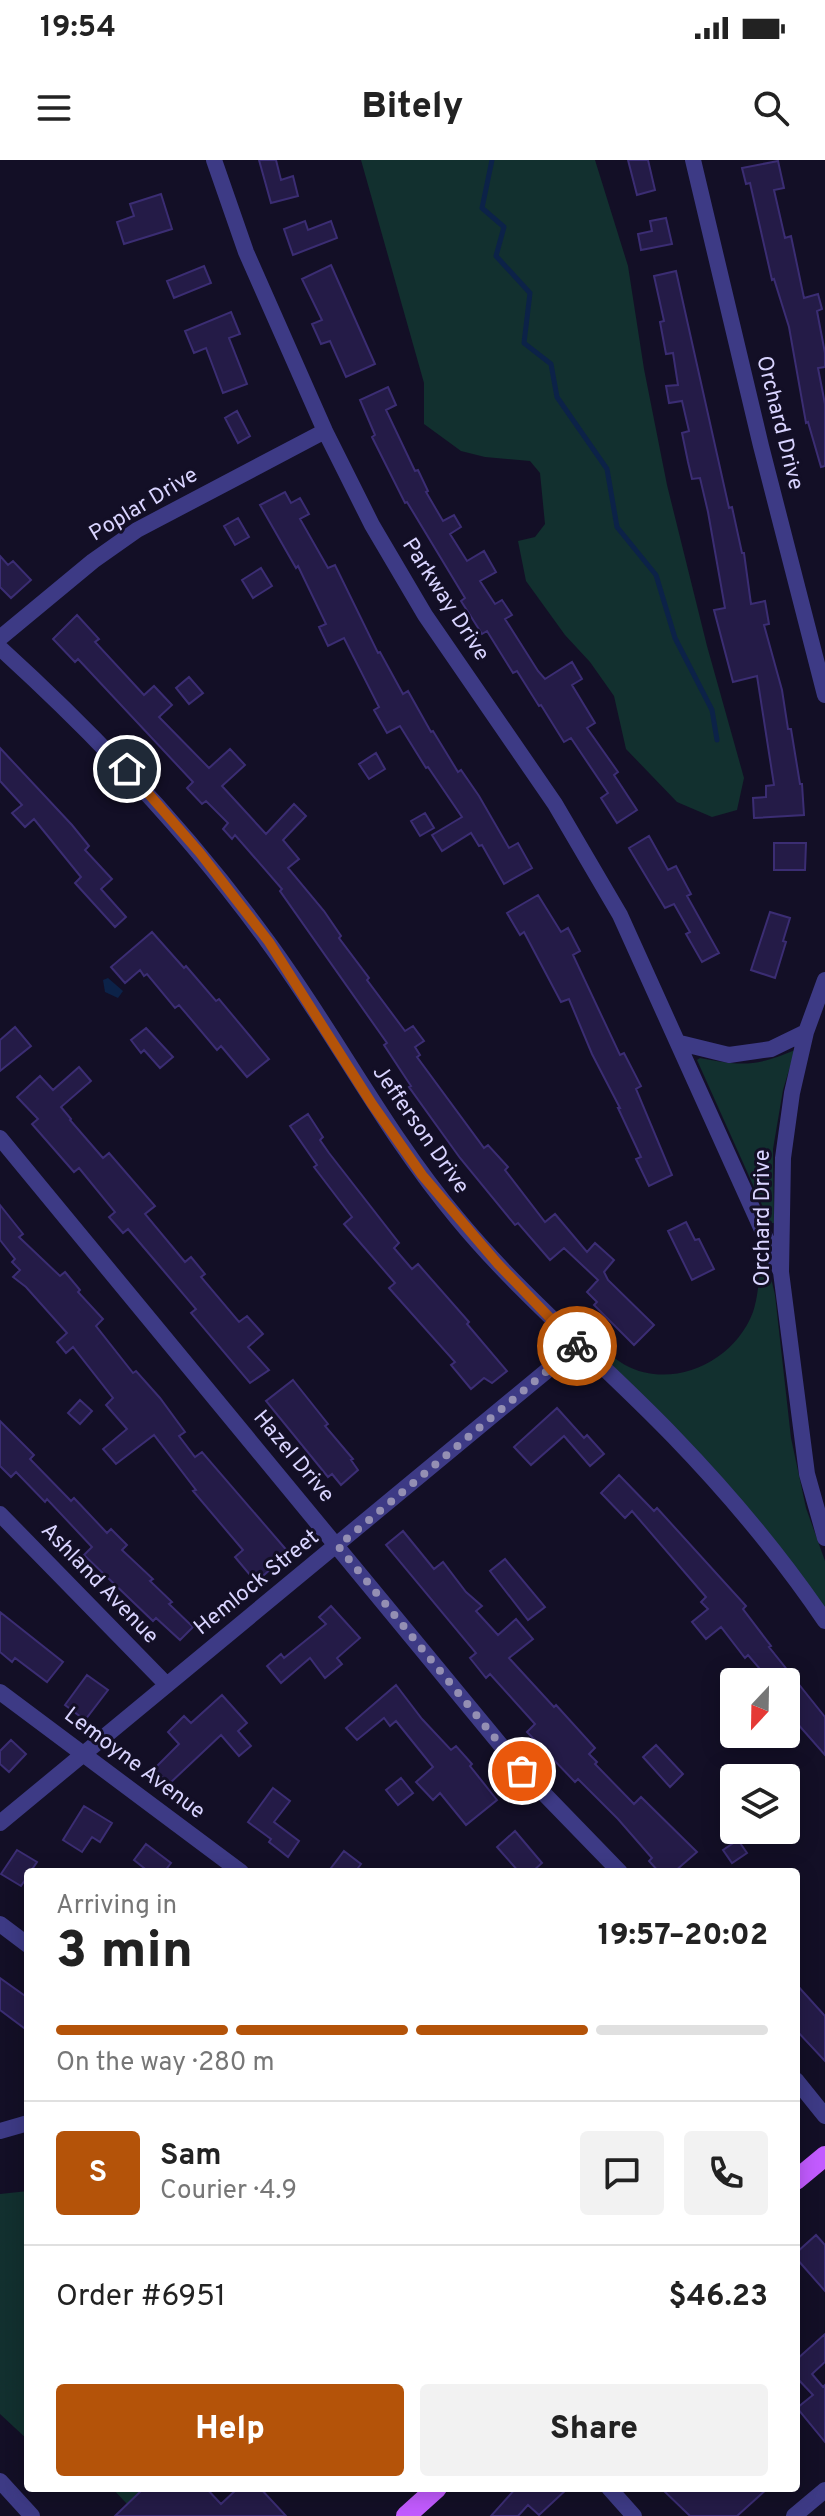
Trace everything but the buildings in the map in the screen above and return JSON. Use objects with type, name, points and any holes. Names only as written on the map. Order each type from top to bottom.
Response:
[{"type":"main road","points":[[800,2177],[825,2156]]},
{"type":"main road","points":[[406,2516],[433,2492]]},
{"type":"street","name":"Parkway Drive","points":[[214,160],[246,252],[325,431],[372,525],[425,615],[555,804],[620,915],[781,1272]]},
{"type":"street","name":"Orchard Drive","points":[[693,160],[761,446],[825,695]]},
{"type":"street","name":"Poplar Drive","points":[[0,638],[93,561],[137,530],[325,431]]},
{"type":"street","name":"Jefferson Drive","points":[[0,648],[127,769],[200,853],[269,942],[372,1104],[422,1175],[509,1276],[674,1437],[765,1540],[825,1621]]},
{"type":"street","name":"Orchard Drive","points":[[821,1503],[807,1474],[781,1272],[783,1158],[792,1093],[806,1032],[825,980]]},
{"type":"street","points":[[680,1043],[729,1055],[771,1049],[806,1032]]},
{"type":"street","name":"Hazel Drive","points":[[0,1138],[522,1771],[616,1868]]},
{"type":"street","name":"Hemlock Street","points":[[0,1823],[578,1345]]},
{"type":"street","points":[[821,1503],[825,1538]]},
{"type":"street","name":"Ashland Avenue","points":[[0,1514],[167,1685]]},
{"type":"street","name":"Lemoyne Avenue","points":[[0,1692],[236,1868]]},
{"type":"street","points":[[0,1924],[24,1942]]},
{"type":"street","points":[[800,2085],[825,2116]]},
{"type":"street","points":[[0,2131],[24,2124]]},
{"type":"street","points":[[0,2481],[32,2516]]},
{"type":"street","points":[[794,2516],[825,2490]]},
{"type":"street","points":[[613,2492],[634,2516]]},
{"type":"green space","points":[[361,160],[595,160],[628,266],[667,485],[744,778],[737,810],[712,817],[677,802],[626,749],[614,696],[526,581],[518,541],[535,537],[545,524],[540,473],[530,461],[485,457],[461,451],[424,424],[424,383]]},
{"type":"green space","points":[[795,1050],[783,1090],[773,1149],[774,1223],[770,1223],[697,1060],[748,1063],[769,1060]]},
{"type":"green space","points":[[761,1256],[766,1256],[775,1295],[791,1438],[806,1508],[825,1561],[825,1608],[738,1500],[578,1335],[583,1328],[619,1361],[644,1372],[663,1375],[700,1367],[732,1345],[744,1329],[755,1305]]},
{"type":"green space","points":[[24,2191],[24,2436],[0,2414],[0,2194]]},
{"type":"green space","points":[[116,2492],[140,2492],[127,2504]]},
{"type":"water","points":[[108,978],[123,991],[118,998],[105,992],[103,980]]},
{"type":"waterway","points":[[492,160],[482,208],[504,227],[496,256],[530,293],[524,343],[551,364],[557,397],[607,469],[617,527],[656,575],[675,638],[712,710],[717,740]]},
{"type":"way so far","points":[[522,1771],[338,1546],[577,1346]]},
{"type":"route","points":[[127,769],[200,853],[269,942],[372,1104],[422,1175],[498,1264],[577,1346]]}]
